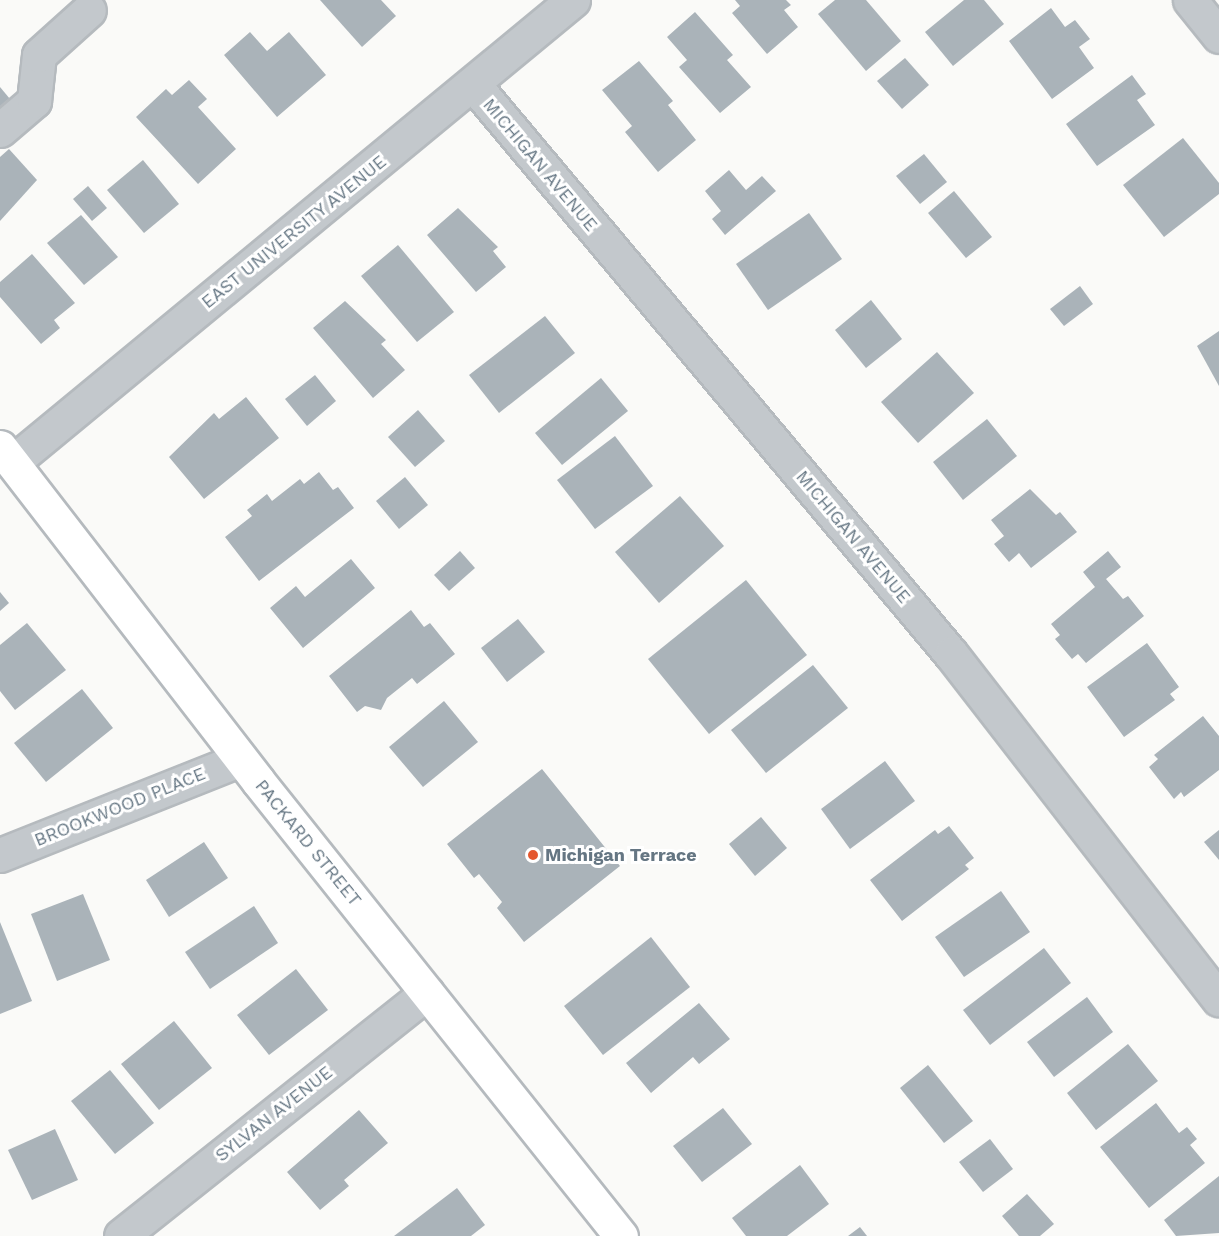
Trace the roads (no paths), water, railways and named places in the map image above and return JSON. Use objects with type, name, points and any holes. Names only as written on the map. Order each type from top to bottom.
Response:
[{"type":"main road","name":"PACKARD STREET","points":[[7,454],[241,759],[621,1236]]},
{"type":"street","name":"EAST UNIVERSITY AVENUE","points":[[7,454],[474,85],[573,0]]},
{"type":"street","points":[[1190,0],[1219,36]]},
{"type":"street","points":[[0,130],[34,101],[39,55],[89,10]]},
{"type":"street","name":"MICHIGAN AVENUE","points":[[474,85],[951,654],[1219,999]]},
{"type":"street","name":"BROOKWOOD PLACE","points":[[0,855],[241,759]]},
{"type":"street","name":"SYLVAN AVENUE","points":[[121,1236],[427,993]]},
{"type":"place","name":"Michigan Terrace","points":[[533,855]]}]
